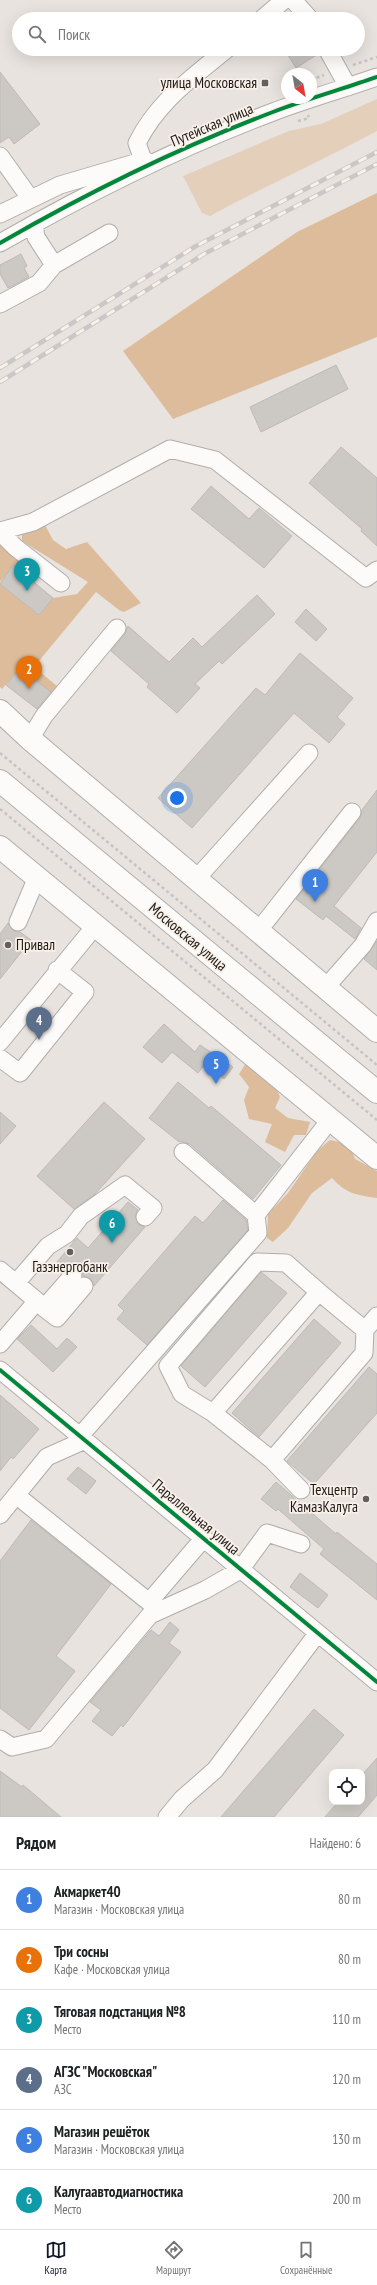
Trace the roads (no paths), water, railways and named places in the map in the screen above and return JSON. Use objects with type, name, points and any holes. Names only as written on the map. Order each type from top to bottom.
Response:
[{"type":"main road","points":[[0,711],[30,739],[259,930],[377,1031]]},
{"type":"main road","name":"Московская улица","points":[[0,781],[377,1092]]},
{"type":"main road","points":[[0,847],[377,1158]]},
{"type":"street","points":[[270,12],[283,1],[300,12]]},
{"type":"street","points":[[143,160],[137,143],[145,127],[162,104],[219,56]]},
{"type":"street","points":[[331,56],[348,87]]},
{"type":"street","name":"Путейская улица","points":[[0,243],[34,224],[171,156],[274,112],[377,77]]},
{"type":"street","points":[[0,156],[30,198]]},
{"type":"street","name":"Путейская улица","points":[[0,214],[30,198],[60,185],[143,160],[171,156]]},
{"type":"street","points":[[34,224],[36,237],[54,265]]},
{"type":"street","points":[[0,304],[39,283],[54,265],[109,233]]},
{"type":"street","points":[[60,583],[15,547],[0,531],[32,522],[170,449],[215,460],[366,578],[377,570]]},
{"type":"street","points":[[30,739],[44,716],[117,628]]},
{"type":"street","points":[[197,878],[309,752]]},
{"type":"street","points":[[259,930],[352,812]]},
{"type":"street","points":[[18,922],[37,877]]},
{"type":"street","points":[[326,987],[362,945],[377,921]]},
{"type":"street","points":[[0,1042],[57,970],[96,925]]},
{"type":"street","points":[[0,1058],[20,1073],[85,992],[57,970]]},
{"type":"street","points":[[256,1215],[330,1120]]},
{"type":"street","points":[[0,1515],[47,1458],[82,1438],[258,1233],[256,1215],[183,1152]]},
{"type":"street","points":[[16,1283],[48,1246],[67,1234],[81,1216],[125,1185],[140,1207]]},
{"type":"street","points":[[301,1490],[272,1460],[213,1412],[182,1394],[168,1366],[257,1262],[286,1263],[365,1330]]},
{"type":"street","points":[[0,1270],[40,1304]]},
{"type":"street","points":[[0,1344],[40,1304],[79,1280]]},
{"type":"street","points":[[213,1412],[320,1292]]},
{"type":"street","points":[[272,1460],[364,1352],[365,1330],[377,1316]]},
{"type":"street","name":"Параллельная улица","points":[[0,1370],[317,1634],[377,1682]]},
{"type":"street","points":[[16,1495],[149,1602],[203,1539]]},
{"type":"street","points":[[0,1739],[12,1747],[46,1739],[150,1615],[205,1590],[240,1570],[268,1533],[301,1544]]},
{"type":"street","points":[[168,1817],[182,1799],[215,1770],[317,1634]]},
{"type":"railway","points":[[0,368],[196,246],[377,152]]},
{"type":"railway","points":[[0,382],[204,254],[377,164]]},
{"type":"place","name":"улица Московская","points":[[265,83]]},
{"type":"place","name":"Тяговая подстанция №8","points":[[27,591]]},
{"type":"place","name":"Три сосны","points":[[29,689]]},
{"type":"place","name":"Акмаркет40","points":[[315,902]]},
{"type":"place","name":"Привал","points":[[8,945]]},
{"type":"place","name":"АГЗС \"Московская\"","points":[[39,1040]]},
{"type":"place","name":"Магазин решёток","points":[[216,1084]]},
{"type":"place","name":"Калугаавтодиагностика","points":[[112,1243]]},
{"type":"place","name":"Газэнергобанк","points":[[70,1252]]},
{"type":"place","name":"Техцентр КамазКалуга","points":[[366,1499]]}]
